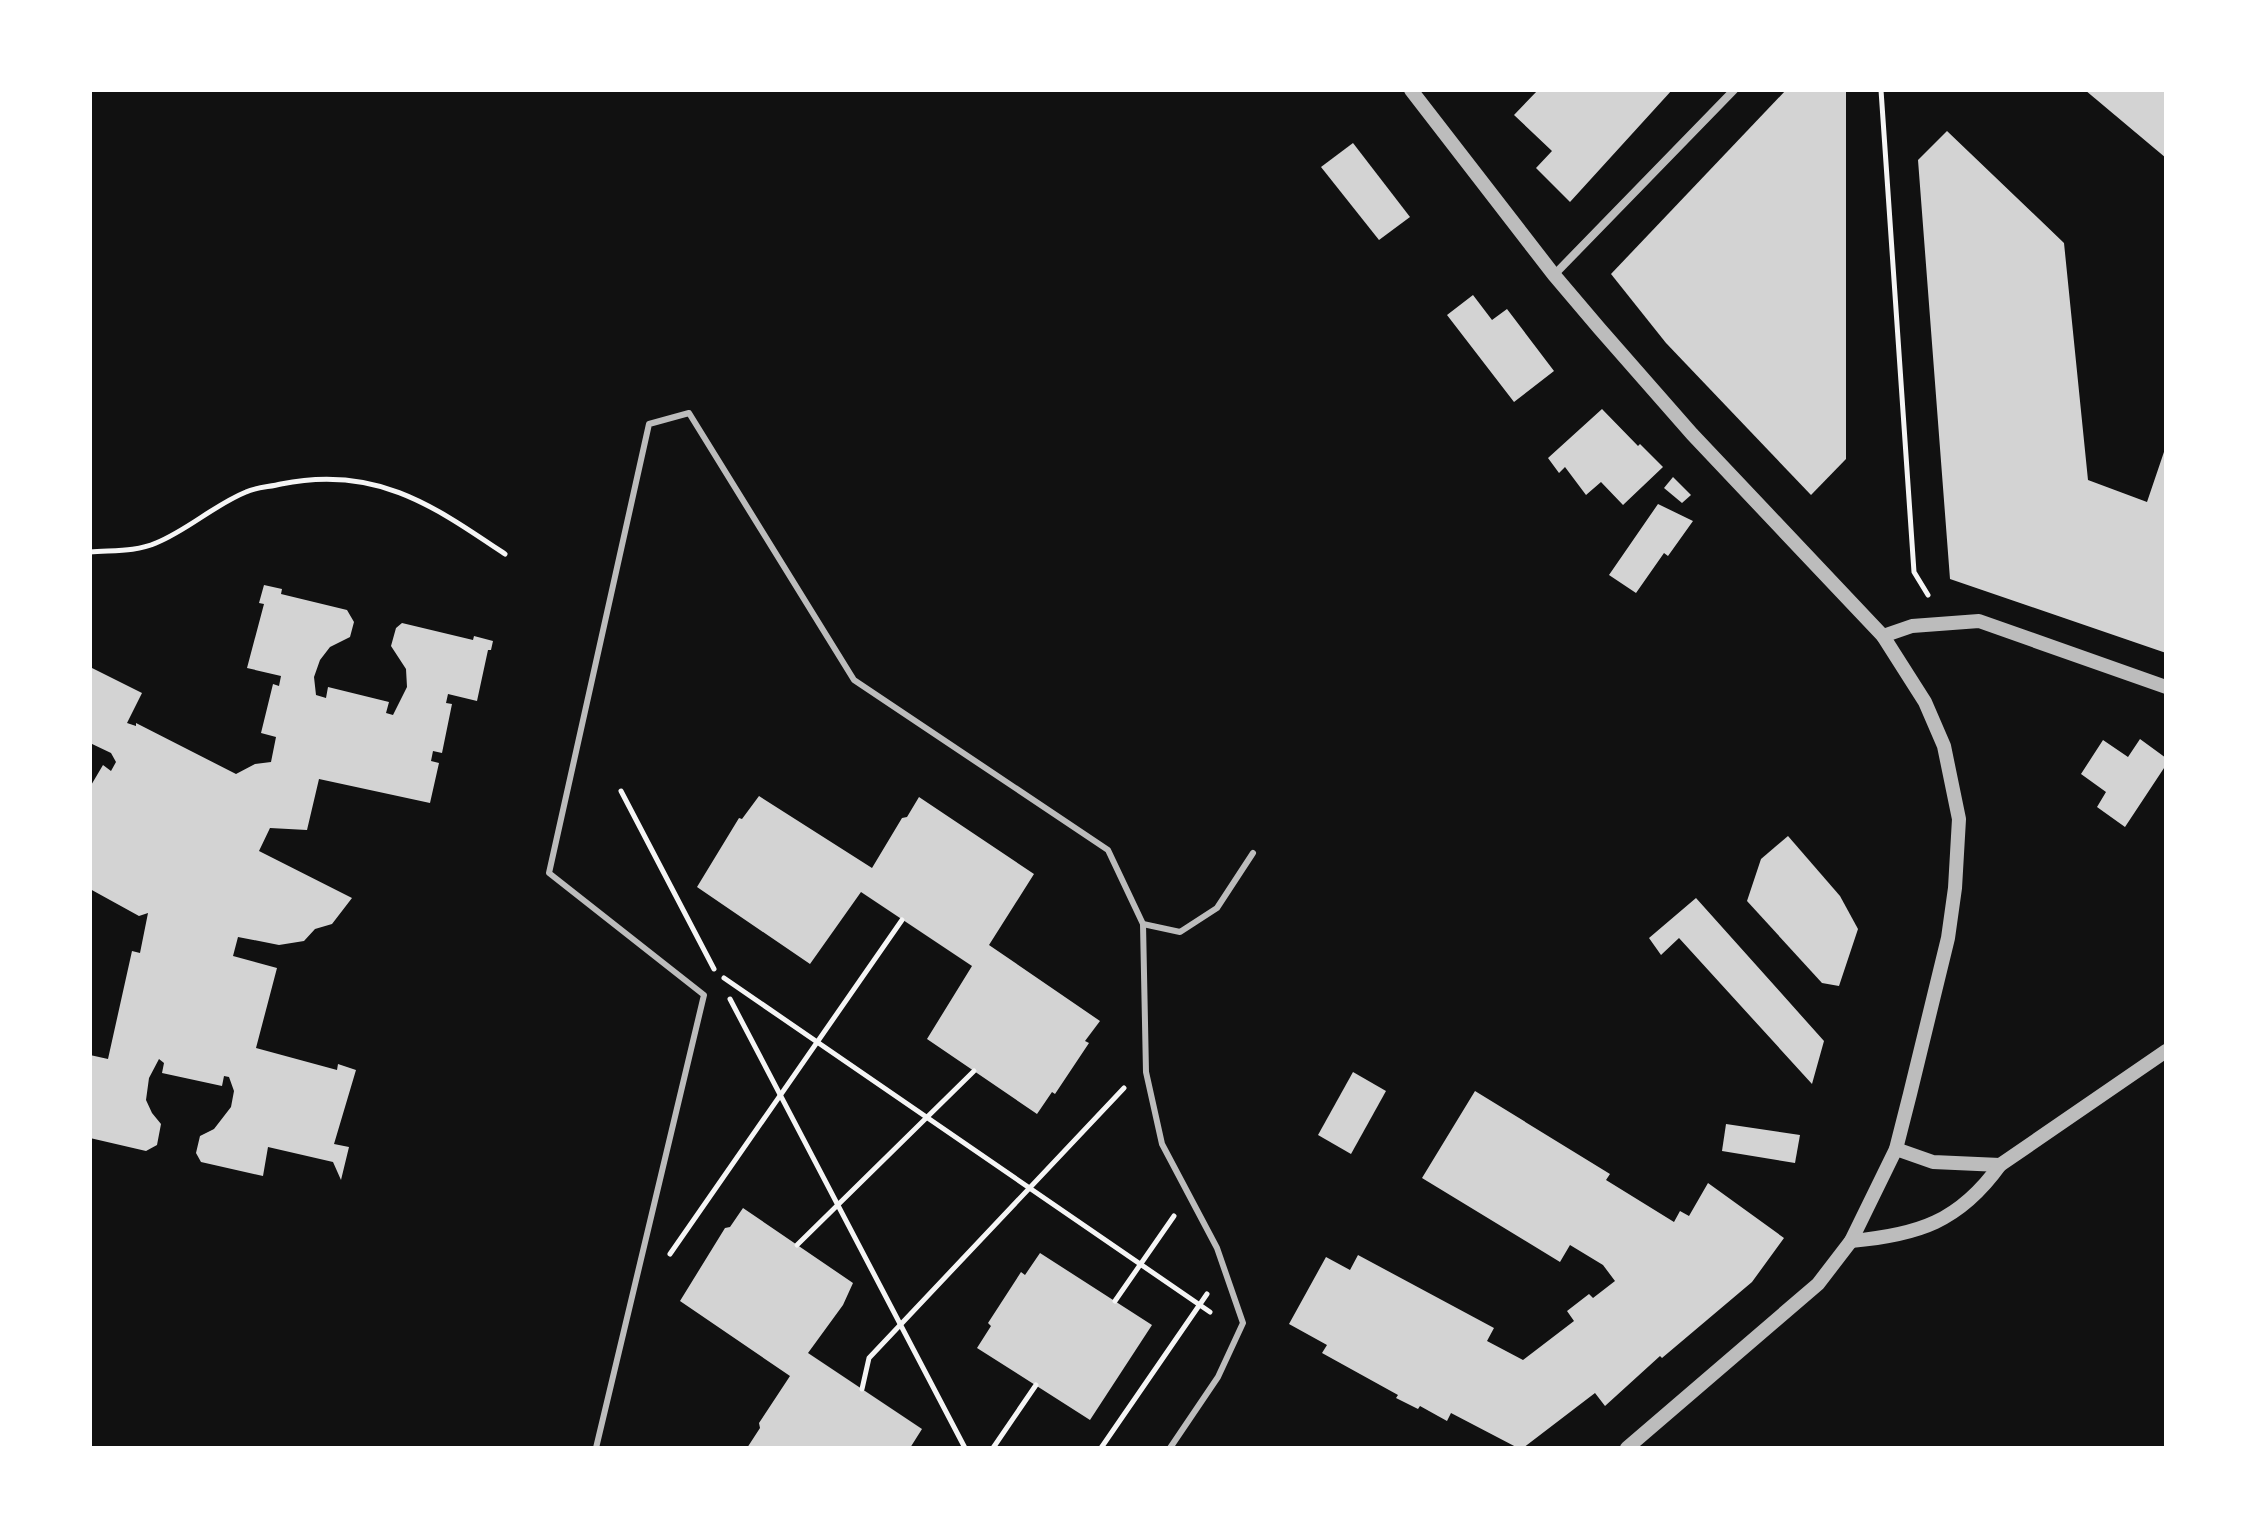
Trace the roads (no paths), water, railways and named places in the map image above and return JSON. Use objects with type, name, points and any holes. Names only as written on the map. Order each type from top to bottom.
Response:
[{"type":"street","points":[[1411,90],[1554,275],[1692,434],[1883,636],[1925,702],[1944,746],[1959,819],[1948,938],[1896,1149],[1851,1241],[1818,1284],[1627,1448]]},
{"type":"street","points":[[1554,275],[1734,90]]},
{"type":"street","points":[[1883,636],[1912,626],[1979,621],[2166,687]]},
{"type":"street","points":[[1851,1241],[1889,1238],[1928,1227],[1984,1186],[2000,1165],[2166,1051]]},
{"type":"street","points":[[1896,1149],[1933,1162],[2000,1165]]},
{"type":"lane","points":[[596,1448],[704,995],[549,873],[649,424],[689,413],[854,680],[1108,850],[1143,924],[1146,1065],[1162,1144],[1190,1193],[1224,1268],[1243,1323],[1218,1377],[1170,1448]]},
{"type":"lane","points":[[1143,924],[1180,932],[1217,908],[1253,853]]}]
